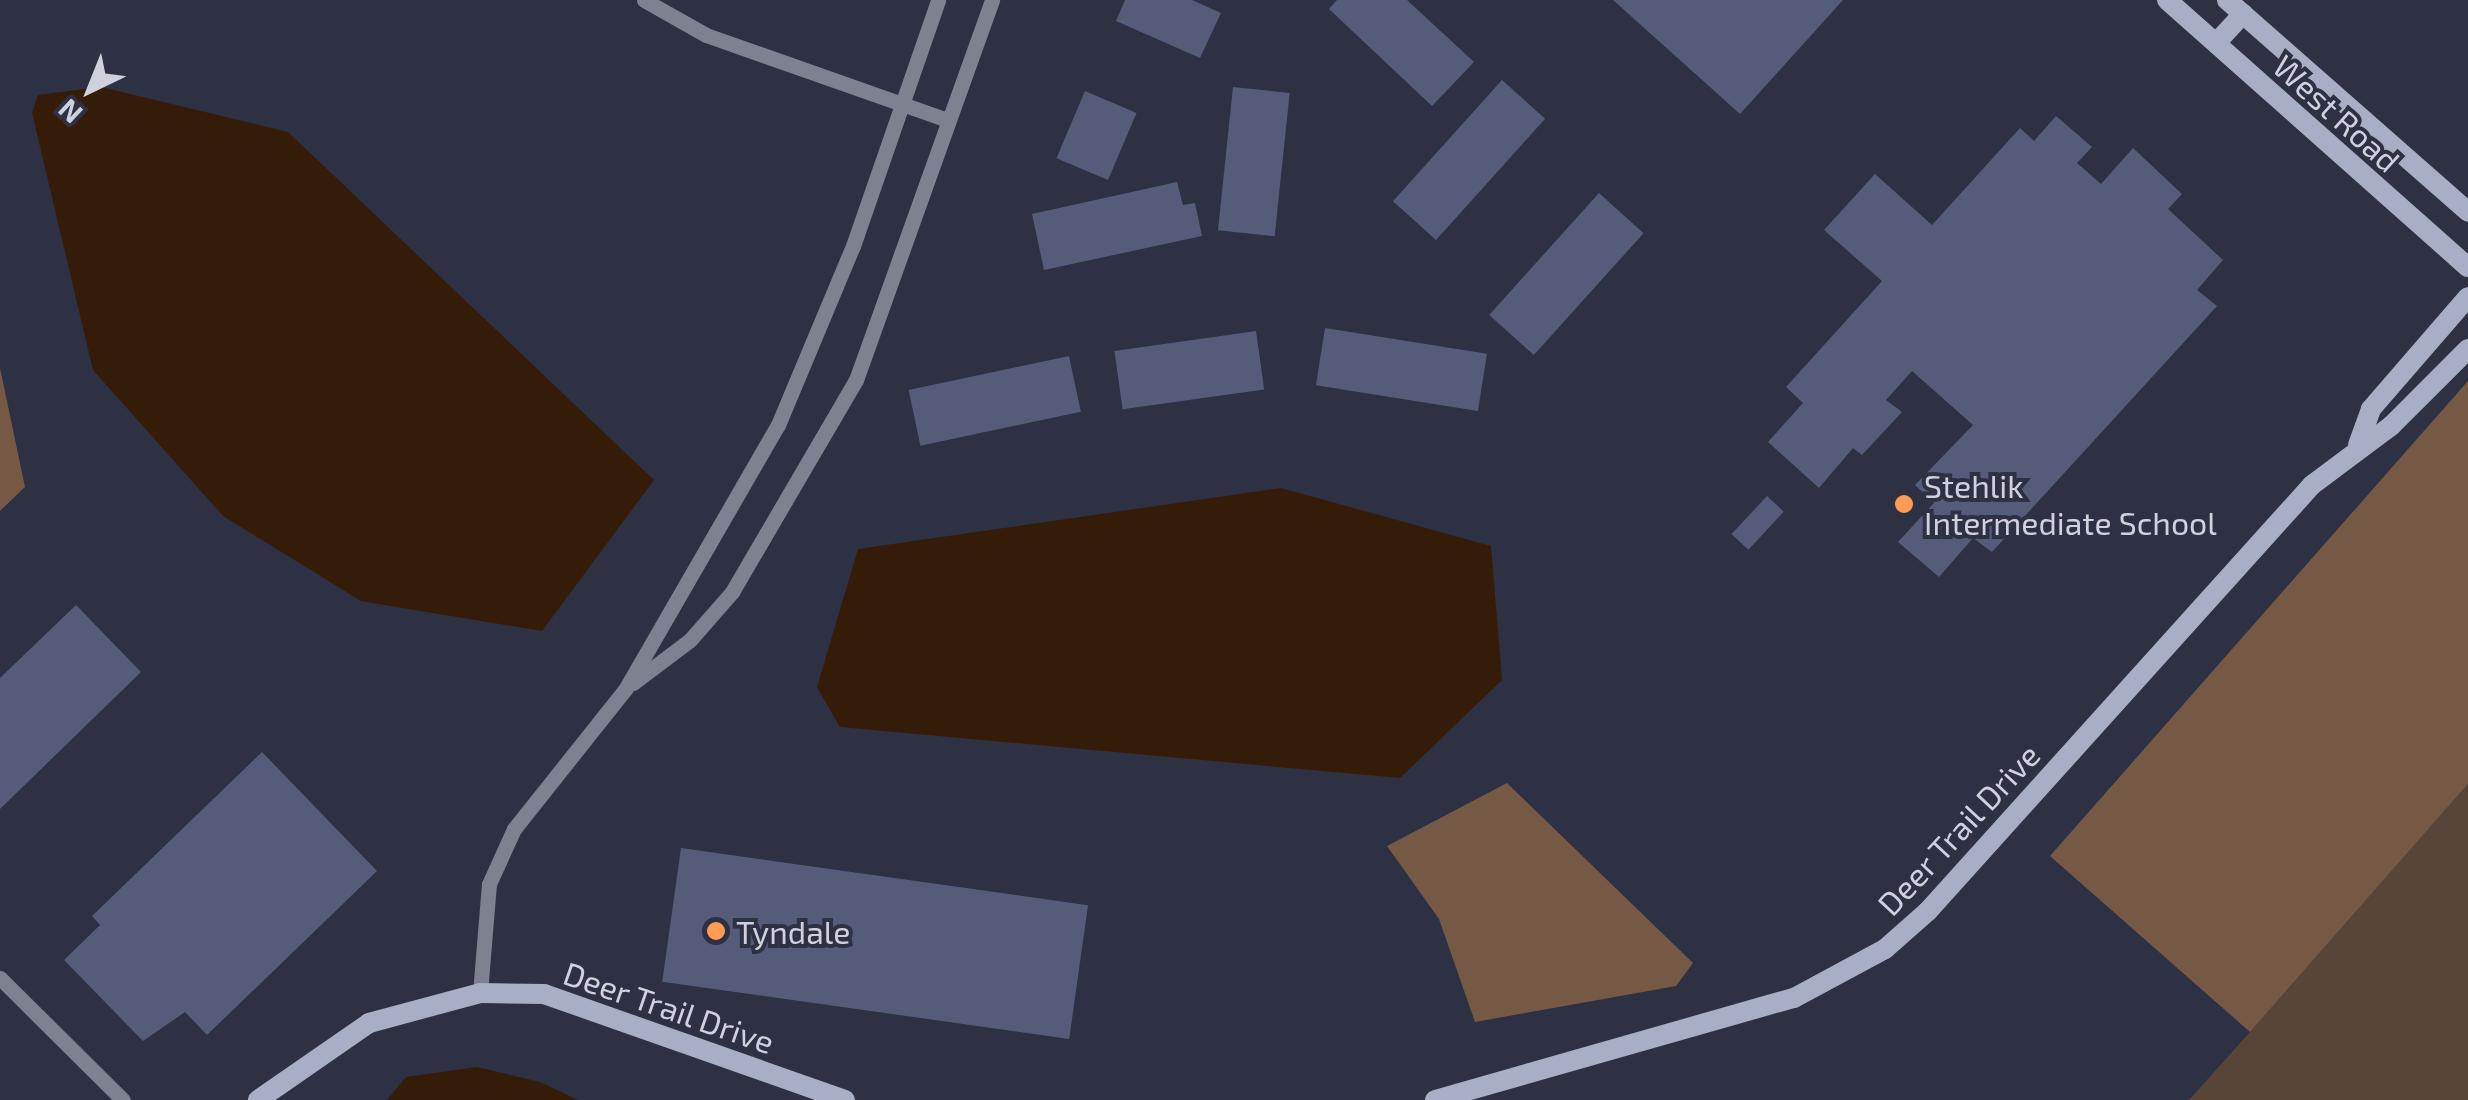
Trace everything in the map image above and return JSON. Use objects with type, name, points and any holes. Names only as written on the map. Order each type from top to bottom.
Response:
[{"type":"street","points":[[644,0],[706,35],[948,120]]},
{"type":"street","points":[[480,994],[489,884],[514,829],[626,688],[778,425],[814,349],[938,0]]},
{"type":"street","points":[[626,688],[690,640],[732,592],[847,396],[992,0]]},
{"type":"street","name":"West Road","points":[[2167,0],[2468,267]]},
{"type":"street","points":[[2216,43],[2235,7]]},
{"type":"street","name":"West Road","points":[[2235,7],[2468,212]]},
{"type":"street","name":"Deer Trail Drive","points":[[2358,445],[2372,409],[2468,297]]},
{"type":"street","name":"Deer Trail Drive","points":[[1435,1100],[1794,998],[1885,949],[1928,912],[2312,485],[2358,445],[2391,426],[2468,349]]},
{"type":"street","points":[[0,978],[124,1100]]},
{"type":"street","name":"Deer Trail Drive","points":[[258,1100],[369,1022],[480,994],[544,994],[846,1100]]},
{"type":"shaded area","points":[[101,87],[288,132],[654,480],[542,631],[361,601],[223,516],[93,370],[32,113],[38,95]]},
{"type":"shaded area","points":[[0,368],[25,487],[0,511]]},
{"type":"shaded area","points":[[2468,381],[2468,784],[2250,1032],[2050,856]]},
{"type":"shaded area","points":[[1281,488],[1491,546],[1502,680],[1400,778],[840,727],[817,687],[858,549]]},
{"type":"shaded area","points":[[1507,783],[1693,963],[1676,986],[1475,1022],[1439,919],[1387,846]]},
{"type":"shaded area","points":[[2468,784],[2468,1100],[2189,1100],[2250,1032]]},
{"type":"shaded area","points":[[477,1067],[540,1082],[578,1100],[387,1100],[406,1077]]},
{"type":"building","points":[[1125,0],[1192,0],[1221,13],[1200,58],[1116,21]]},
{"type":"building","points":[[1337,0],[1407,0],[1474,62],[1432,106],[1329,9]]},
{"type":"building","points":[[1613,0],[1843,0],[1740,114]]},
{"type":"building","points":[[1502,80],[1545,119],[1436,240],[1393,201]]},
{"type":"building","points":[[1233,87],[1290,93],[1275,236],[1218,230]]},
{"type":"building","points":[[1085,91],[1137,113],[1108,180],[1056,158]]},
{"type":"building","points":[[2056,116],[2092,147],[2077,163],[2101,184],[2133,148],[2182,194],[2168,209],[2223,260],[2197,290],[2217,306],[1992,552],[1973,538],[1939,577],[1898,542],[1934,503],[1915,485],[1973,425],[1912,371],[1886,400],[1902,412],[1862,455],[1853,448],[1819,488],[1768,442],[1803,403],[1786,387],[1882,281],[1824,230],[1875,174],[1932,225],[2020,128],[2034,141]]},
{"type":"building","points":[[1177,182],[1183,205],[1195,203],[1202,236],[1044,270],[1032,214]]},
{"type":"building","points":[[1599,193],[1644,233],[1534,355],[1489,315]]},
{"type":"building","points":[[1325,328],[1487,354],[1478,411],[1316,385]]},
{"type":"building","points":[[1256,331],[1264,389],[1123,409],[1114,351]]},
{"type":"building","points":[[1069,356],[1081,412],[920,446],[909,390]]},
{"type":"building","points":[[1767,496],[1784,512],[1748,550],[1732,534]]},
{"type":"building","points":[[76,605],[141,672],[0,809],[0,678]]},
{"type":"building","points":[[262,752],[377,871],[207,1035],[185,1012],[143,1041],[64,960],[100,925],[92,916]]},
{"type":"building","points":[[681,848],[1088,905],[1069,1039],[662,982]]},
{"type":"place","name":"Stehlik Intermediate School","points":[[1904,504]]},
{"type":"place","name":"Tyndale","points":[[716,931]]}]
